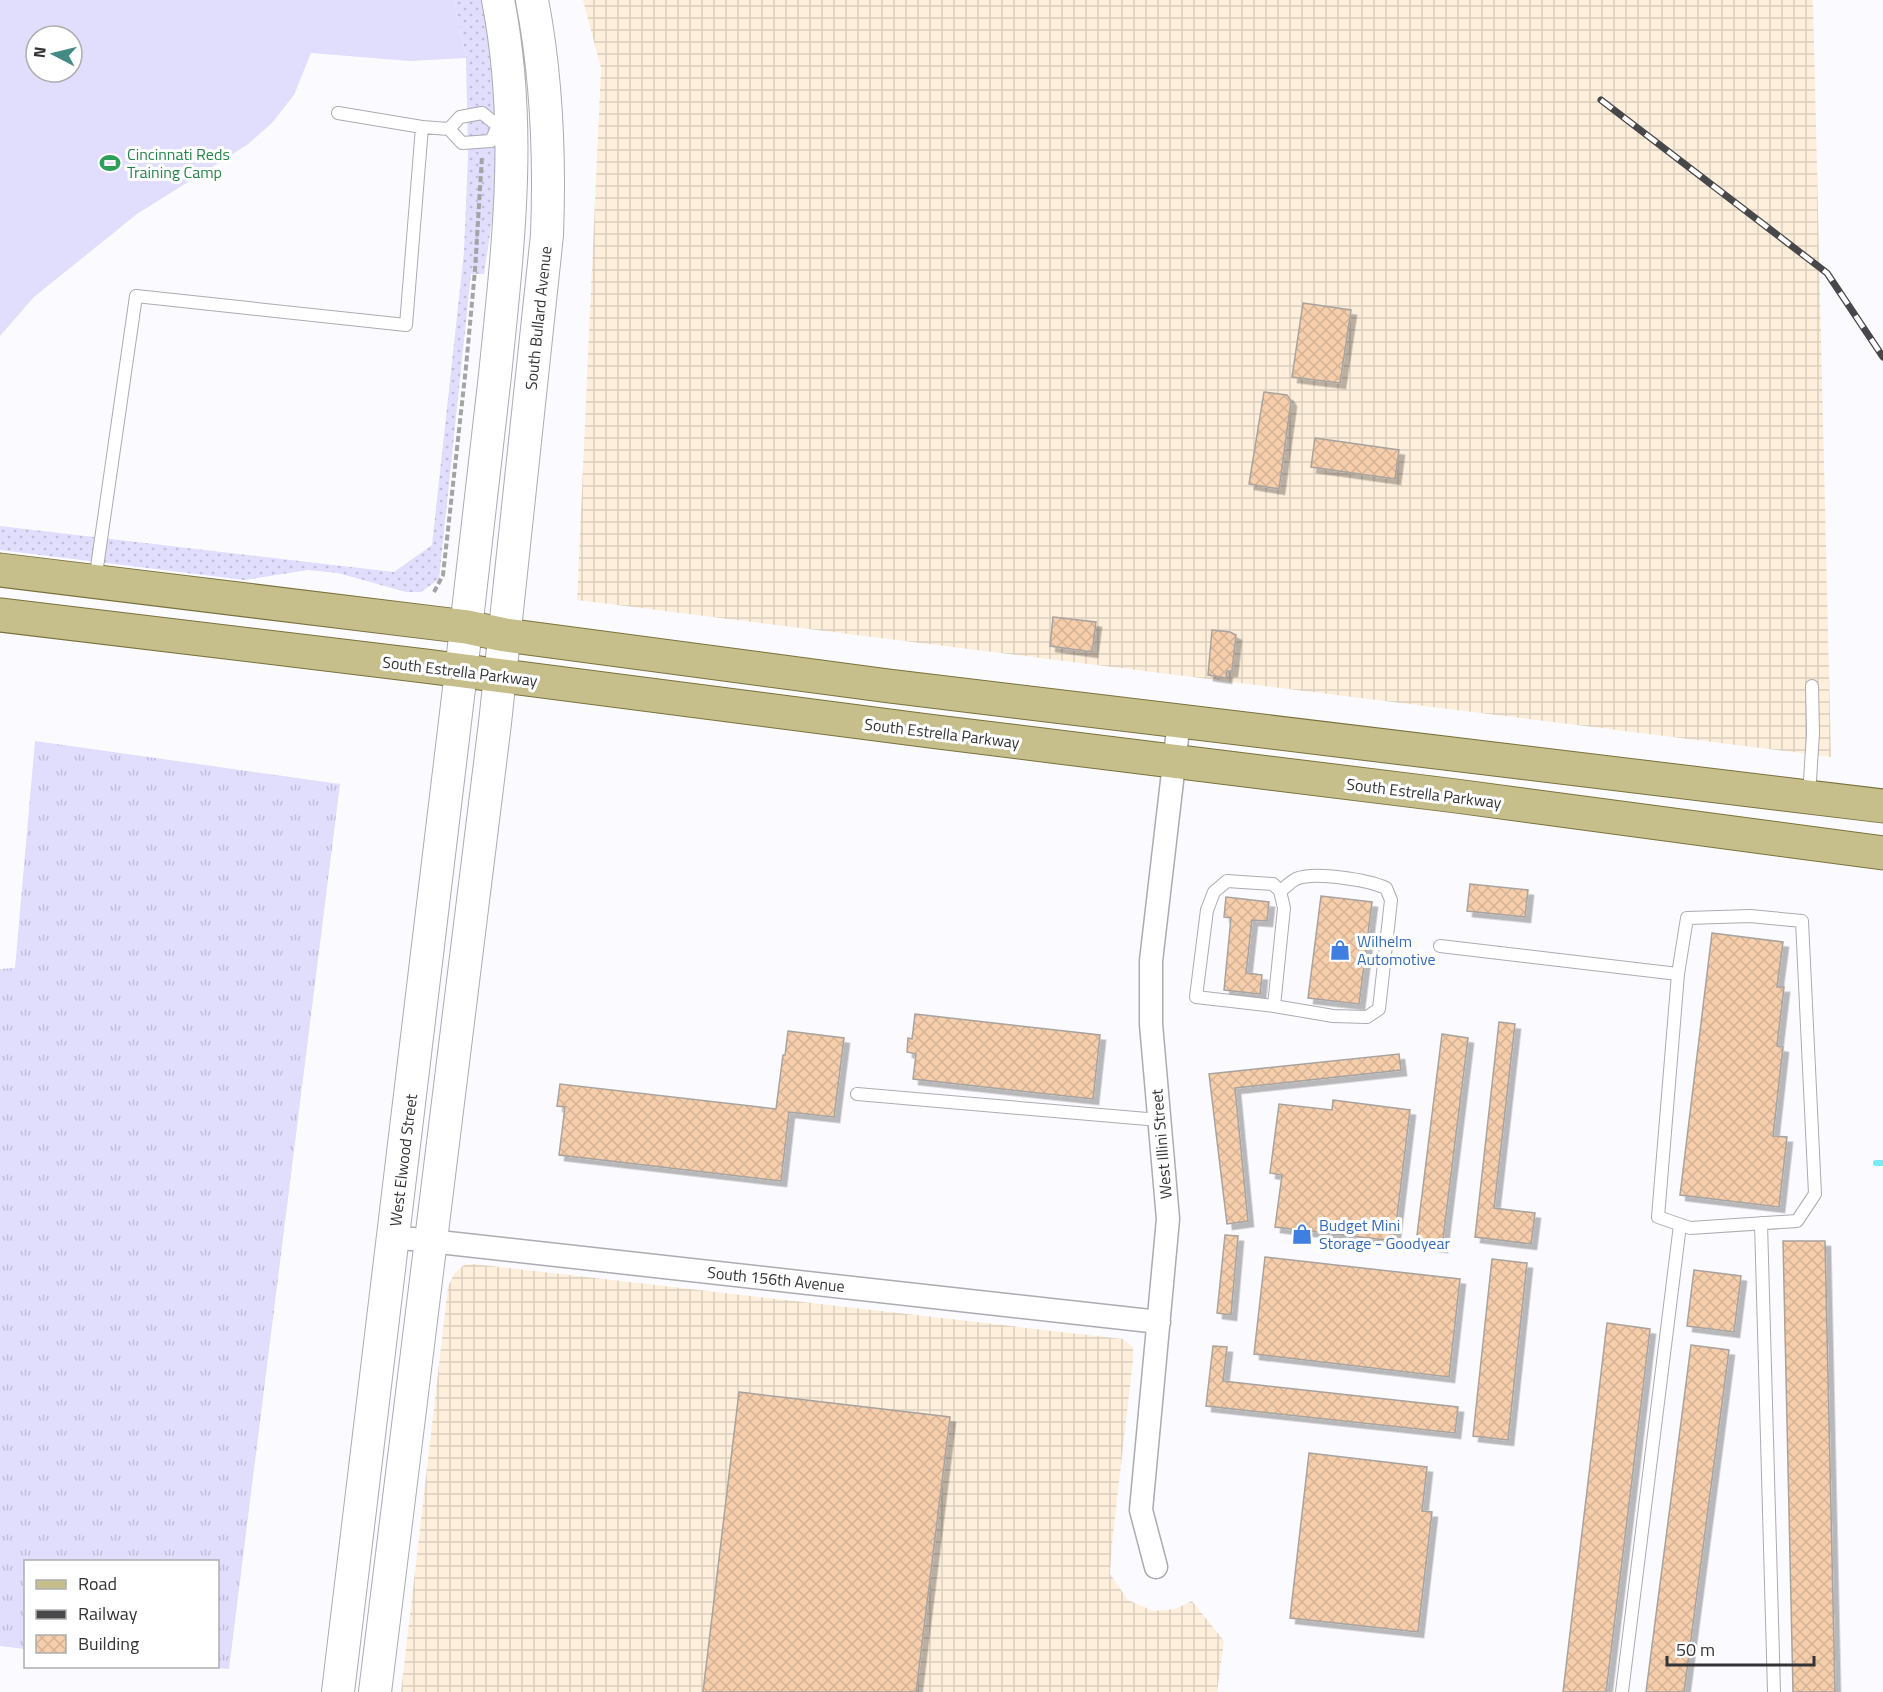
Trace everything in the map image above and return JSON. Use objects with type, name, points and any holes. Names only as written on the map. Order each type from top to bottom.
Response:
[{"type":"main road","points":[[467,627],[512,194],[504,126],[507,60],[498,0]]},
{"type":"main road","name":"South Bullard Avenue","points":[[505,635],[548,225],[546,95],[532,0]]},
{"type":"main road","points":[[0,570],[467,627],[505,635],[890,686],[1883,806]]},
{"type":"main road","name":"South Estrella Parkway","points":[[0,615],[1175,761],[1883,853]]},
{"type":"main road","name":"West Elwood Street","points":[[338,1692],[467,627]]},
{"type":"main road","points":[[375,1692],[505,635]]},
{"type":"street","name":"West Illini Street","points":[[1156,1567],[1141,1510],[1168,1219],[1151,1024],[1151,961],[1179,720]]},
{"type":"street","name":"South 156th Avenue","points":[[394,1237],[1159,1322]]},
{"type":"lane","points":[[338,113],[422,127],[449,129],[462,143],[491,141],[504,126],[482,113],[460,117],[449,129]]},
{"type":"lane","points":[[94,582],[136,296],[406,325],[422,127]]},
{"type":"lane","points":[[1809,797],[1813,733],[1812,686]]},
{"type":"lane","points":[[1274,1006],[1284,908],[1280,891],[1273,884],[1227,881],[1214,892],[1207,910],[1196,997],[1274,1006],[1333,1016],[1367,1017],[1379,1009],[1390,900],[1386,888],[1373,882],[1320,876],[1296,879],[1280,891]]},
{"type":"lane","points":[[1750,916],[1802,921],[1815,1194],[1797,1221],[1690,1228],[1658,1217],[1678,974],[1687,918],[1750,916]]},
{"type":"lane","points":[[1440,946],[1678,974]]},
{"type":"lane","points":[[857,1095],[1159,1120]]},
{"type":"lane","points":[[1761,1223],[1774,1692]]},
{"type":"lane","points":[[1622,1692],[1680,1225]]},
{"type":"path","points":[[434,592],[443,575],[466,367],[475,270],[481,142]]},
{"type":"shaded area","points":[[583,0],[1813,0],[1831,757],[577,600],[601,68]]},
{"type":"shaded area","points":[[474,1264],[1123,1339],[1133,1347],[1133,1360],[1110,1574],[1128,1600],[1153,1611],[1175,1609],[1192,1601],[1224,1641],[1217,1692],[401,1692],[448,1287],[454,1274],[464,1265]]},
{"type":"green space","name":"Cincinnati Reds Training Camp","points":[[0,0],[454,0],[466,58],[410,61],[311,53],[294,95],[272,123],[247,145],[137,214],[34,297],[0,336]]},
{"type":"green space","points":[[454,0],[481,0],[486,21],[495,103],[497,188],[484,274],[471,274],[439,579],[421,592],[406,592],[338,573],[308,570],[245,580],[0,550],[0,526],[394,572],[432,545],[464,252],[468,154],[466,58]]},
{"type":"green space","points":[[35,741],[340,784],[229,1669],[216,1668],[219,1668],[219,1560],[24,1560],[24,1649],[0,1646],[0,969],[15,968]]},
{"type":"building","points":[[1303,303],[1351,310],[1340,383],[1292,377]]},
{"type":"building","points":[[1264,392],[1287,395],[1291,401],[1279,489],[1249,484]]},
{"type":"building","points":[[1315,438],[1399,450],[1395,479],[1311,467]]},
{"type":"building","points":[[1053,617],[1096,622],[1092,652],[1050,646]]},
{"type":"building","points":[[1212,630],[1236,635],[1232,671],[1227,671],[1226,678],[1208,675]]},
{"type":"building","points":[[1470,884],[1528,890],[1525,917],[1467,911]]},
{"type":"building","name":"Wilhelm Automotive","points":[[1321,896],[1372,902],[1359,1004],[1308,998]]},
{"type":"building","points":[[1226,897],[1269,902],[1267,921],[1252,920],[1246,973],[1262,975],[1260,994],[1224,990],[1231,918],[1224,917]]},
{"type":"building","points":[[1712,933],[1783,942],[1777,987],[1784,987],[1777,1046],[1783,1047],[1773,1136],[1787,1137],[1779,1207],[1680,1195]]},
{"type":"building","points":[[915,1014],[1100,1035],[1093,1099],[913,1079],[916,1054],[907,1052],[908,1038],[912,1039]]},
{"type":"building","points":[[1499,1022],[1515,1024],[1494,1208],[1535,1213],[1531,1244],[1475,1237]]},
{"type":"building","points":[[788,1031],[844,1038],[834,1117],[789,1112],[781,1181],[559,1155],[565,1107],[557,1106],[560,1084],[776,1109]]},
{"type":"building","points":[[1442,1034],[1468,1038],[1442,1247],[1416,1243]]},
{"type":"building","points":[[1399,1054],[1401,1070],[1235,1088],[1248,1221],[1227,1224],[1209,1074]]},
{"type":"building","points":[[1333,1100],[1410,1110],[1394,1241],[1275,1227],[1282,1175],[1270,1173],[1279,1104],[1332,1110]]},
{"type":"building","points":[[1225,1235],[1238,1236],[1231,1315],[1217,1313]]},
{"type":"building","points":[[1783,1241],[1825,1241],[1835,1692],[1793,1692]]},
{"type":"building","points":[[1265,1257],[1460,1279],[1449,1377],[1254,1354]]},
{"type":"building","points":[[1492,1259],[1527,1263],[1508,1440],[1473,1436]]},
{"type":"building","points":[[1694,1270],[1741,1276],[1734,1332],[1687,1326]]},
{"type":"building","points":[[1607,1323],[1650,1329],[1606,1692],[1563,1692]]},
{"type":"building","points":[[1691,1345],[1729,1350],[1684,1692],[1646,1692]]},
{"type":"building","points":[[1213,1346],[1227,1347],[1223,1381],[1458,1407],[1455,1433],[1206,1406]]},
{"type":"building","points":[[739,1392],[950,1417],[916,1692],[703,1692]]},
{"type":"building","points":[[1309,1453],[1427,1467],[1422,1511],[1432,1512],[1418,1632],[1290,1618]]},
{"type":"waterway","points":[[1876,1163],[1883,1163]]},
{"type":"railway","points":[[1601,100],[1827,273],[1883,357]]},
{"type":"place","name":"Cincinnati Reds Training Camp","points":[[110,163]]},
{"type":"place","name":"Wilhelm Automotive","points":[[1340,950]]},
{"type":"place","name":"Budget Mini Storage - Goodyear","points":[[1302,1234]]}]
